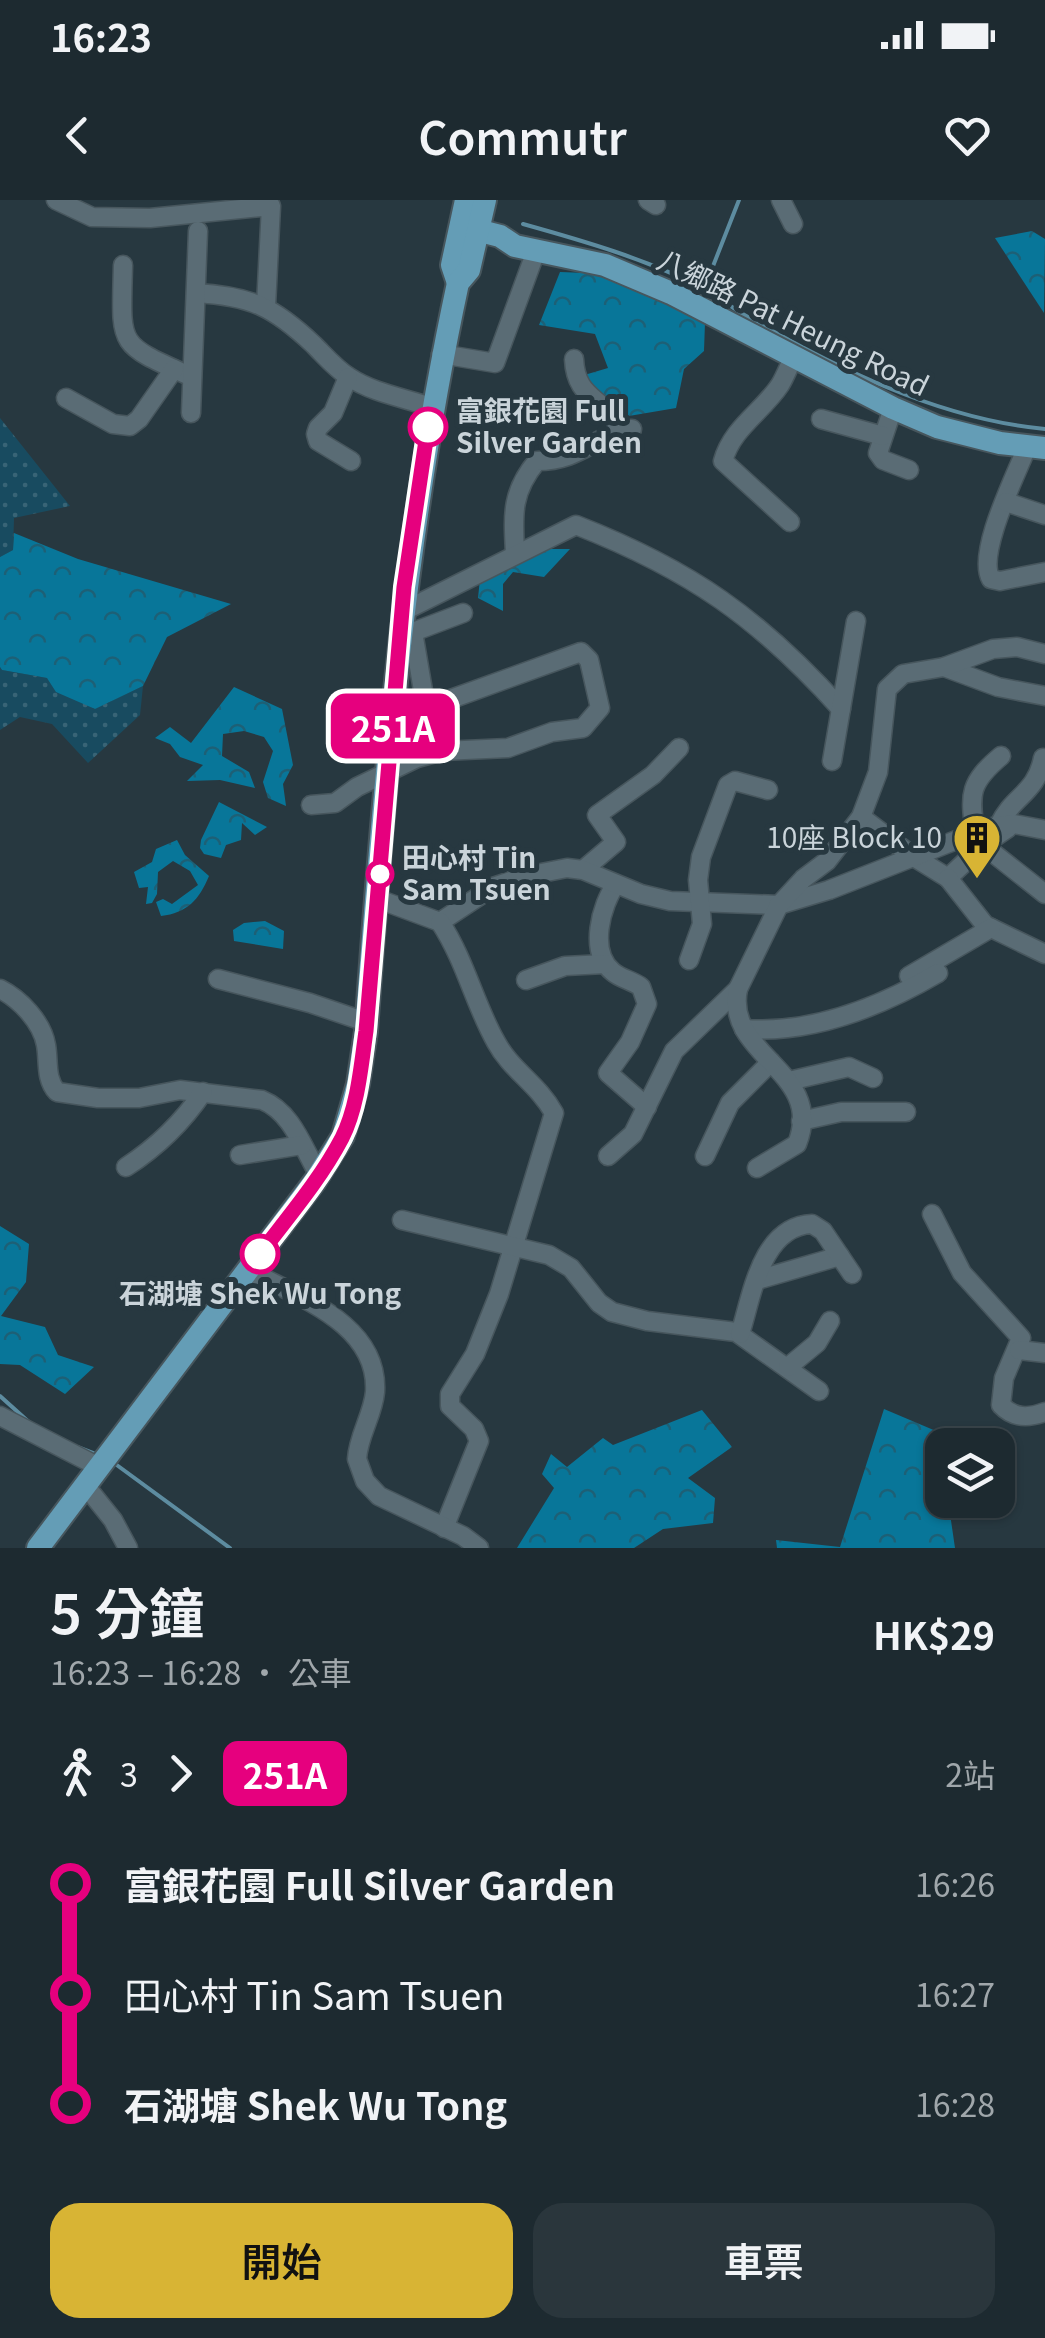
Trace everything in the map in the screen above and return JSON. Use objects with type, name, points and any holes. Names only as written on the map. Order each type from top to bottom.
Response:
[{"type":"main road","points":[[466,200],[468,235]]},
{"type":"main road","points":[[38,1548],[248,1270],[343,1136],[358,1084],[366,1022],[402,612],[431,407],[458,283],[452,264],[485,200]]},
{"type":"main road","name":"八鄉路 Pat Heung Road","points":[[468,235],[500,236],[526,249],[605,265],[671,293],[936,427],[1036,448]]},
{"type":"street","points":[[56,200],[92,217],[150,218],[271,206],[266,306]]},
{"type":"street","points":[[781,200],[793,224]]},
{"type":"street","points":[[191,413],[198,232]]},
{"type":"street","points":[[441,354],[494,363],[526,249]]},
{"type":"street","points":[[123,265],[121,327],[125,338],[137,350],[192,377]]},
{"type":"street","points":[[196,293],[232,295],[266,306],[293,325],[348,377],[366,387],[431,407]]},
{"type":"street","points":[[790,522],[723,461],[727,447],[742,426],[778,388],[794,356]]},
{"type":"street","points":[[515,553],[513,506],[526,475],[537,462],[556,462],[585,452],[624,430],[575,378],[574,359]]},
{"type":"street","points":[[66,398],[114,424],[130,426],[174,369]]},
{"type":"street","points":[[348,377],[333,414],[316,434],[318,441],[351,462]]},
{"type":"street","points":[[893,408],[879,457],[908,470]]},
{"type":"street","points":[[821,420],[883,436]]},
{"type":"street","points":[[1036,448],[1006,502],[986,556],[988,575],[1000,581],[1045,572]]},
{"type":"street","points":[[1006,502],[1045,514]]},
{"type":"street","points":[[402,612],[576,525],[648,554],[698,582],[787,651],[841,709]]},
{"type":"street","points":[[426,708],[412,632],[463,613]]},
{"type":"street","points":[[832,762],[856,622]]},
{"type":"street","points":[[608,1156],[633,1134],[674,1051],[738,989],[780,906],[827,861],[861,817],[878,772],[887,690],[903,674],[944,667],[994,649],[1017,647],[1045,654]]},
{"type":"street","points":[[311,806],[336,803],[357,787],[417,758],[444,751],[508,748],[552,732],[582,728],[600,708],[590,660],[581,652],[426,708],[393,724]]},
{"type":"street","points":[[944,667],[998,687],[1045,696]]},
{"type":"street","points":[[583,870],[616,842],[597,815],[653,774],[679,748]]},
{"type":"street","points":[[1001,756],[974,785],[970,800],[979,838],[1045,894]]},
{"type":"street","points":[[1006,825],[1008,809],[1036,783],[1044,758]]},
{"type":"street","points":[[688,960],[702,924],[698,880],[701,857],[728,785],[735,782],[768,790]]},
{"type":"street","points":[[861,817],[948,878],[972,911],[991,928],[1045,954]]},
{"type":"street","points":[[440,922],[493,887],[555,869],[583,870],[653,898],[780,906],[914,857],[979,838],[1006,825],[1045,830]]},
{"type":"street","points":[[948,878],[979,838]]},
{"type":"street","points":[[616,884],[601,917],[600,947],[605,964],[614,974],[635,982],[645,992],[647,1004],[608,1074],[646,1107]]},
{"type":"street","points":[[378,899],[440,922],[459,952],[494,1039],[507,1059],[542,1091],[554,1113],[499,1294],[475,1354],[449,1400],[452,1409],[474,1429],[479,1441],[444,1528]]},
{"type":"street","points":[[892,986],[991,928]]},
{"type":"street","points":[[526,980],[565,966],[605,964]]},
{"type":"street","points":[[744,1028],[764,1030],[818,1024],[895,998],[938,973]]},
{"type":"street","points":[[218,978],[366,1022]]},
{"type":"street","points":[[0,989],[13,996],[41,1030],[46,1040],[49,1080],[56,1092],[139,1098],[180,1090],[235,1094],[272,1104],[289,1120],[319,1174]]},
{"type":"street","points":[[738,989],[736,1012],[744,1028],[789,1081],[803,1106],[797,1144],[757,1168]]},
{"type":"street","points":[[705,1156],[730,1103],[771,1062]]},
{"type":"street","points":[[789,1081],[849,1067],[872,1078]]},
{"type":"street","points":[[126,1167],[149,1152],[186,1117],[204,1092]]},
{"type":"street","points":[[802,1121],[841,1112],[906,1112]]},
{"type":"street","points":[[240,1155],[302,1145]]},
{"type":"street","points":[[932,1214],[962,1273],[1022,1338],[1004,1378],[1001,1405],[1020,1417],[1045,1412]]},
{"type":"street","points":[[402,1220],[549,1255],[562,1262],[599,1303],[623,1317],[740,1334],[819,1391]]},
{"type":"street","points":[[740,1334],[770,1248],[783,1235],[806,1224],[823,1231],[852,1274]]},
{"type":"street","points":[[757,1280],[840,1256]]},
{"type":"street","points":[[248,1270],[332,1317],[361,1341],[369,1354],[375,1390],[357,1450],[365,1481],[379,1496],[463,1536],[479,1548]]},
{"type":"street","points":[[788,1366],[817,1343],[830,1321]]},
{"type":"street","points":[[1019,1350],[1045,1353]]},
{"type":"street","points":[[0,1416],[92,1476],[128,1548]]},
{"type":"shaded area","points":[[0,418],[70,506],[14,518],[13,550],[0,557]]},
{"type":"shaded area","points":[[0,667],[47,678],[94,709],[143,686],[140,715],[88,763],[52,724],[20,717],[0,730]]},
{"type":"green space","points":[[1032,231],[1045,239],[1044,313],[995,238]]},
{"type":"green space","points":[[560,272],[613,274],[705,322],[704,351],[684,369],[676,408],[623,417],[581,376],[608,368],[595,334],[539,325]]},
{"type":"green space","points":[[14,533],[78,559],[231,604],[167,637],[143,686],[95,709],[56,692],[47,678],[0,667],[0,557],[13,550]]},
{"type":"green space","points":[[543,549],[570,549],[544,577],[513,572],[503,584],[503,611],[478,598],[480,579]]},
{"type":"green space","points":[[234,687],[282,709],[293,765],[283,784],[286,806],[268,798],[263,782],[273,751],[264,737],[244,731],[223,734],[222,756],[249,772],[255,788],[220,780],[187,781],[203,765],[180,757],[170,744],[155,738],[170,727],[191,743]]},
{"type":"green space","points":[[219,802],[267,827],[255,835],[242,823],[241,840],[226,845],[221,858],[204,854],[200,848]]},
{"type":"green space","points":[[177,840],[185,855],[209,876],[191,904],[161,916],[156,902],[163,899],[172,904],[198,885],[190,871],[173,861],[158,872],[157,894],[152,903],[146,904],[148,887],[139,888],[134,872],[152,862],[156,849]]},
{"type":"green space","points":[[265,921],[284,931],[283,949],[234,941],[233,930],[244,923]]},
{"type":"green space","points":[[0,1226],[29,1244],[26,1282],[1,1316],[45,1327],[58,1355],[94,1367],[65,1394],[20,1365],[0,1364]]},
{"type":"green space","points":[[884,1409],[929,1428],[925,1428],[925,1518],[951,1518],[955,1548],[777,1548],[776,1540],[840,1547]]},
{"type":"green space","points":[[702,1410],[732,1447],[688,1478],[715,1498],[713,1523],[663,1529],[634,1548],[517,1548],[554,1488],[542,1474],[551,1454],[567,1467],[603,1438],[613,1445]]},
{"type":"waterway","points":[[704,289],[739,200]]},
{"type":"waterway","points":[[523,224],[659,268],[708,291],[812,352],[887,387],[965,414],[1045,429]]},
{"type":"waterway","points":[[0,1396],[30,1423]]},
{"type":"waterway","points":[[78,1447],[96,1454]]},
{"type":"waterway","points":[[114,1463],[230,1548]]},
{"type":"bus line","name":"251A","points":[[260,1254],[343,1136],[358,1084],[366,1031],[404,587],[428,427]]},
{"type":"place","name":"富銀花園 Full Silver Garden","points":[[428,427]]},
{"type":"place","name":"田心村 Tin Sam Tsuen","points":[[380,874]]},
{"type":"place","name":"10座 Block 10","points":[[977,880]]},
{"type":"place","name":"石湖塘 Shek Wu Tong","points":[[260,1254]]}]
